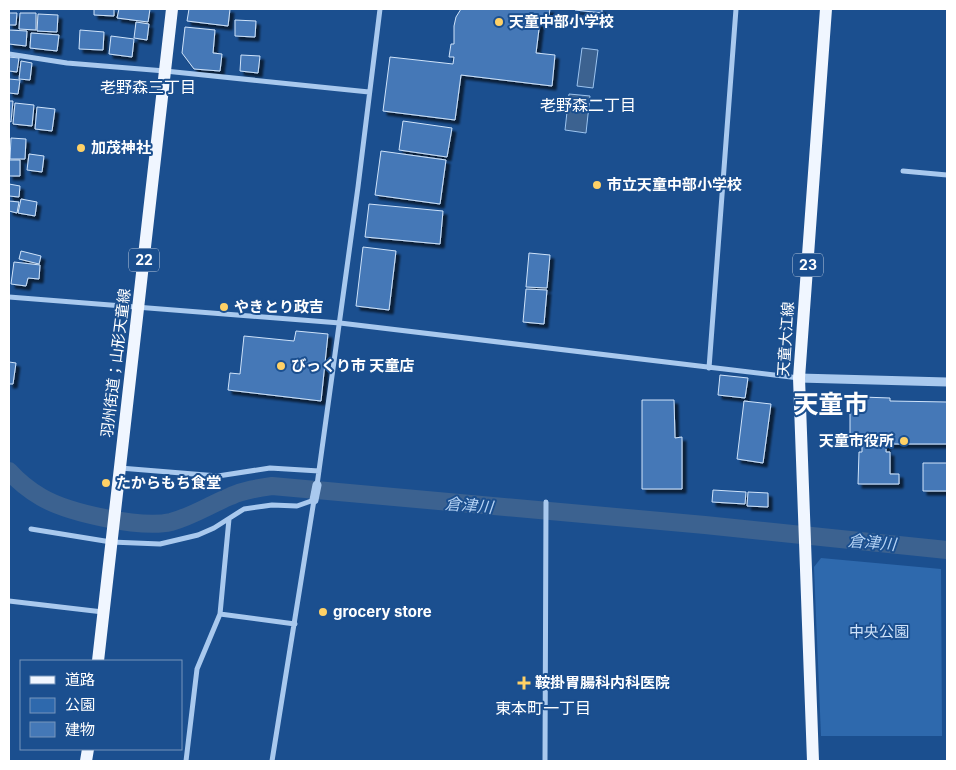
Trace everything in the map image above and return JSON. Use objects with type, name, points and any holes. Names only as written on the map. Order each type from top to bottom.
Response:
[{"type":"main road","name":"羽州街道；山形天童線","points":[[98,660],[172,9]]},
{"type":"main road","name":"天童大江線","points":[[813,761],[799,378],[826,9]]},
{"type":"street","points":[[272,761],[319,472],[380,9]]},
{"type":"street","points":[[709,368],[736,9]]},
{"type":"street","points":[[9,54],[67,63],[369,92]]},
{"type":"street","points":[[903,171],[947,175]]},
{"type":"street","points":[[9,297],[340,323],[799,378],[947,382]]},
{"type":"street","points":[[120,468],[218,476],[270,468],[319,472]]},
{"type":"street","points":[[31,529],[147,545],[174,542],[198,535],[244,509],[272,505],[297,506],[314,500]]},
{"type":"street","points":[[545,761],[546,502]]},
{"type":"street","points":[[186,761],[197,669],[220,614],[229,518]]},
{"type":"street","points":[[9,601],[104,612]]},
{"type":"street","points":[[220,614],[295,624]]},
{"type":"green space","name":"中央公園","points":[[821,558],[941,569],[942,736],[821,736],[814,567]]},
{"type":"shaded area","points":[[582,48],[598,50],[593,88],[577,86]]},
{"type":"shaded area","points":[[569,94],[590,96],[586,133],[565,130]]},
{"type":"building","points":[[94,9],[114,9],[114,16],[94,15]]},
{"type":"building","points":[[119,9],[150,9],[148,22],[117,18]]},
{"type":"building","points":[[189,9],[230,9],[228,26],[187,21]]},
{"type":"building","points":[[461,9],[550,9],[548,22],[540,21],[536,53],[555,55],[552,86],[461,75],[455,120],[383,111],[390,57],[453,64],[454,57],[449,57],[451,44],[454,44],[456,17]]},
{"type":"building","points":[[602,9],[602,13],[575,10]]},
{"type":"building","points":[[9,13],[17,13],[16,25],[9,25]]},
{"type":"building","points":[[20,13],[36,13],[36,30],[19,29]]},
{"type":"building","points":[[38,14],[58,15],[57,32],[37,31]]},
{"type":"building","points":[[235,20],[256,21],[255,37],[235,36]]},
{"type":"building","points":[[136,22],[149,24],[147,40],[134,38]]},
{"type":"building","points":[[185,27],[215,30],[213,53],[222,54],[220,71],[194,69],[182,53]]},
{"type":"building","points":[[9,30],[27,31],[26,46],[9,44]]},
{"type":"building","points":[[80,30],[104,32],[103,50],[79,49]]},
{"type":"building","points":[[31,33],[59,35],[57,51],[30,48]]},
{"type":"building","points":[[111,36],[134,39],[132,57],[109,54]]},
{"type":"building","points":[[241,55],[260,56],[258,73],[240,71]]},
{"type":"building","points":[[9,57],[19,58],[17,72],[9,71]]},
{"type":"building","points":[[21,61],[32,63],[30,80],[19,79]]},
{"type":"building","points":[[9,79],[20,80],[18,94],[9,93]]},
{"type":"building","points":[[9,101],[13,101],[11,122],[9,121]]},
{"type":"building","points":[[15,103],[34,105],[32,126],[13,124]]},
{"type":"building","points":[[37,107],[55,109],[52,131],[35,129]]},
{"type":"building","points":[[403,121],[452,128],[447,157],[399,150]]},
{"type":"building","points":[[11,138],[26,139],[25,159],[10,159]]},
{"type":"building","points":[[381,151],[446,160],[440,204],[375,195]]},
{"type":"building","points":[[29,154],[44,156],[42,172],[27,170]]},
{"type":"building","points":[[9,160],[20,160],[20,176],[9,176]]},
{"type":"building","points":[[9,184],[20,186],[19,197],[9,196]]},
{"type":"building","points":[[21,199],[37,202],[35,216],[18,213]]},
{"type":"building","points":[[9,201],[19,202],[17,213],[9,211]]},
{"type":"building","points":[[369,204],[443,211],[440,244],[365,237]]},
{"type":"building","points":[[363,247],[396,251],[389,310],[356,306]]},
{"type":"building","points":[[21,251],[41,256],[39,264],[19,259]]},
{"type":"building","points":[[529,253],[550,255],[547,288],[526,287]]},
{"type":"building","points":[[14,262],[40,265],[39,279],[28,278],[26,286],[11,284]]},
{"type":"building","points":[[526,289],[547,290],[544,324],[523,322]]},
{"type":"building","points":[[296,331],[328,334],[321,401],[228,390],[230,373],[240,374],[244,336],[294,341]]},
{"type":"building","points":[[9,362],[16,363],[13,384],[9,384]]},
{"type":"building","points":[[720,375],[748,378],[745,398],[718,395]]},
{"type":"building","name":"天童市役所","points":[[862,397],[890,398],[890,401],[947,402],[947,444],[886,444],[886,452],[890,452],[890,474],[899,474],[899,484],[858,484],[859,452],[862,452],[862,437],[850,437],[850,400],[862,400]]},
{"type":"building","points":[[642,400],[674,400],[675,438],[682,437],[682,489],[642,489]]},
{"type":"building","points":[[744,401],[771,404],[763,463],[737,459]]},
{"type":"building","name":"天童市役所","points":[[923,463],[947,463],[947,491],[923,491]]},
{"type":"building","points":[[713,490],[746,492],[745,504],[712,502]]},
{"type":"building","points":[[748,492],[768,493],[768,507],[747,506]]},
{"type":"waterway","name":"倉津川","points":[[9,471],[28,488],[53,503],[86,514],[142,523],[158,524],[171,522],[187,517],[236,494],[272,486],[705,525],[947,550]]},
{"type":"place","name":"天童中部小学校","points":[[499,22]]},
{"type":"place","name":"加茂神社","points":[[81,148]]},
{"type":"place","name":"市立天童中部小学校","points":[[597,185]]},
{"type":"place","name":"やきとり政吉","points":[[224,307]]},
{"type":"place","name":"びっくり市 天童店","points":[[281,366]]},
{"type":"place","name":"天童市役所","points":[[904,441]]},
{"type":"place","name":"たからもち食堂","points":[[106,483]]},
{"type":"place","name":"grocery store","points":[[323,612]]},
{"type":"place","name":"鞍掛胃腸科内科医院","points":[[524,683]]},
{"type":"district","name":"老野森三丁目","points":[[148,87]]},
{"type":"district","name":"老野森二丁目","points":[[588,105]]},
{"type":"district","name":"天童市","points":[[831,404]]},
{"type":"district","name":"東本町一丁目","points":[[543,708]]}]
